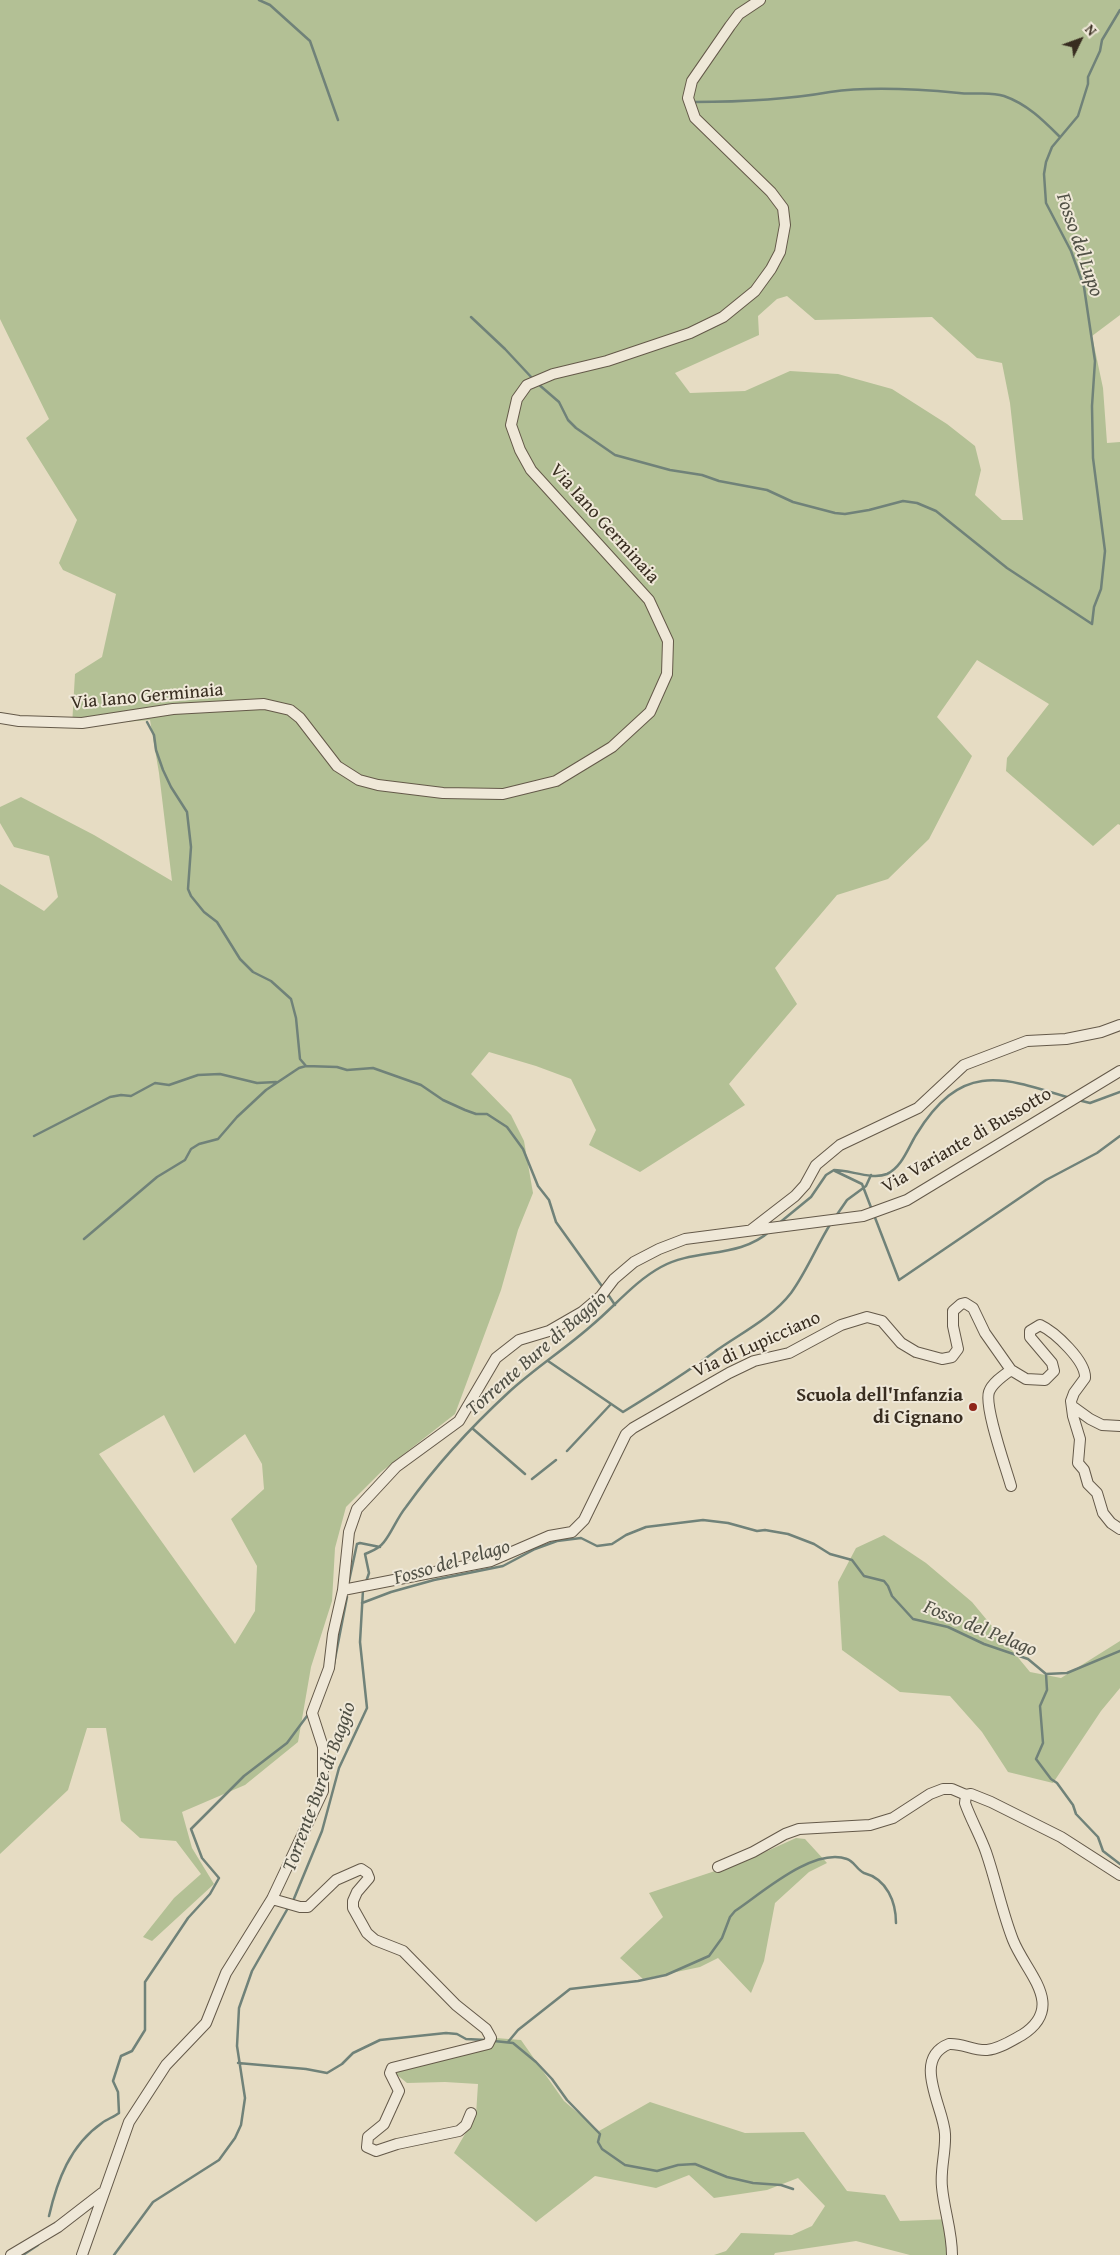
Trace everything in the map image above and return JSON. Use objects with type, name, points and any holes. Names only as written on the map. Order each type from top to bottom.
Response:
[{"type":"street","name":"Via Iano Germinaia","points":[[0,718],[19,721],[82,723],[173,709],[264,704],[290,710],[300,718],[337,766],[359,780],[378,785],[443,793],[503,794],[556,781],[612,747],[650,712],[666,674],[668,641],[649,600],[532,470],[520,450],[511,426],[517,399],[527,385],[553,374],[607,361],[690,333],[723,317],[755,290],[771,269],[780,252],[785,225],[783,208],[771,192],[695,118],[688,98],[692,81],[730,26],[739,14],[760,0]]},
{"type":"street","points":[[750,1231],[795,1196],[805,1185],[816,1166],[840,1145],[918,1108],[964,1065],[1027,1041],[1066,1039],[1101,1032],[1120,1025]]},
{"type":"street","name":"Via Variante di Bussotto","points":[[82,2255],[103,2192],[130,2122],[166,2065],[206,2023],[231,1964],[275,1900],[323,1791],[323,1747],[312,1713],[329,1668],[333,1634],[348,1589],[349,1532],[357,1508],[396,1467],[459,1421],[496,1358],[519,1340],[549,1331],[582,1312],[601,1296],[614,1279],[634,1262],[659,1249],[685,1240],[863,1216],[907,1200],[1120,1071]]},
{"type":"street","name":"Via di Lupicciano","points":[[348,1589],[491,1561],[550,1536],[572,1532],[584,1520],[626,1434],[643,1420],[754,1361],[789,1353],[851,1322],[867,1317],[875,1318],[882,1321],[910,1349],[925,1355],[948,1358],[952,1357],[958,1349],[952,1311],[960,1304],[965,1303],[973,1308],[985,1333],[1011,1370]]},
{"type":"street","points":[[1011,1486],[992,1423],[988,1394],[995,1384],[1011,1370],[1026,1379],[1039,1381],[1051,1376],[1054,1367],[1052,1362],[1030,1336],[1032,1328],[1040,1325],[1075,1355],[1084,1368],[1085,1378],[1072,1397],[1073,1416],[1080,1439],[1078,1463],[1084,1470],[1088,1484],[1097,1493],[1103,1513],[1111,1523],[1120,1529]]},
{"type":"street","points":[[1072,1406],[1090,1419],[1102,1424],[1120,1426]]},
{"type":"street","points":[[718,1867],[799,1829],[870,1824],[893,1818],[930,1794],[943,1789],[952,1789],[991,1802],[1061,1837],[1120,1875]]},
{"type":"street","points":[[952,2255],[952,2242],[941,2171],[945,2133],[931,2084],[934,2060],[938,2051],[949,2044],[986,2050],[997,2048],[1037,2024],[1043,2008],[1035,1980],[1014,1943],[1007,1925],[985,1849],[965,1803],[966,1795]]},
{"type":"street","points":[[275,1900],[305,1908],[311,1905],[336,1880],[344,1875],[361,1869],[368,1873],[369,1878],[357,1892],[353,1901],[353,1908],[367,1933],[375,1940],[403,1951],[456,2005],[486,2029],[491,2038],[488,2044],[392,2068],[390,2073],[399,2091],[397,2098],[384,2124],[368,2137],[367,2147],[376,2151],[397,2144],[459,2131],[466,2125],[471,2113]]},
{"type":"street","points":[[11,2255],[58,2227],[103,2192]]},
{"type":"green space","points":[[0,0],[1120,0],[1120,315],[1092,336],[1103,388],[1107,443],[1120,442],[1120,825],[1118,824],[1093,846],[1006,771],[1007,758],[1049,704],[977,660],[937,717],[972,756],[929,839],[888,879],[837,895],[775,968],[797,1004],[729,1084],[745,1105],[640,1172],[589,1145],[596,1130],[571,1079],[489,1052],[471,1074],[511,1115],[524,1141],[533,1193],[518,1230],[501,1290],[455,1414],[381,1472],[346,1507],[335,1548],[332,1601],[311,1667],[298,1742],[245,1785],[182,1812],[192,1848],[214,1884],[152,1941],[143,1937],[174,1898],[201,1874],[176,1841],[140,1838],[121,1821],[106,1728],[87,1728],[68,1790],[0,1854],[0,884],[44,911],[58,897],[49,856],[14,847],[0,823],[0,807],[21,797],[94,835],[172,881],[159,773],[150,720],[72,726],[75,674],[102,657],[116,594],[63,570],[59,563],[77,520],[26,438],[49,419],[0,319]],"holes":[[[787,296],[815,320],[932,317],[977,358],[1002,363],[1010,403],[1023,520],[1002,520],[975,495],[981,470],[975,446],[947,424],[892,389],[838,374],[790,371],[745,391],[690,393],[675,373],[759,335],[758,316],[777,299]],[[164,1415],[194,1473],[245,1434],[262,1464],[264,1489],[231,1519],[257,1566],[255,1611],[235,1644],[99,1454]]]},
{"type":"green space","points":[[884,1535],[926,1563],[972,1602],[1030,1672],[1061,1678],[1120,1641],[1120,1688],[1101,1711],[1053,1783],[1008,1772],[982,1732],[950,1696],[900,1692],[842,1650],[838,1582],[856,1548]]},
{"type":"green space","points":[[796,1838],[805,1839],[827,1863],[809,1872],[775,1903],[764,1961],[751,1993],[718,1958],[700,1967],[643,1979],[620,1958],[663,1917],[649,1893],[745,1861]]},
{"type":"green space","points":[[496,2038],[521,2040],[564,2101],[599,2131],[650,2102],[745,2133],[804,2132],[847,2191],[885,2195],[900,2221],[953,2219],[956,2255],[910,2255],[856,2241],[775,2253],[774,2255],[714,2255],[726,2251],[741,2233],[792,2235],[812,2226],[825,2206],[798,2178],[767,2190],[714,2198],[689,2175],[656,2188],[595,2176],[536,2222],[454,2153],[476,2115],[478,2084],[445,2082],[407,2083],[396,2074],[402,2065],[442,2050]]},
{"type":"waterway","points":[[259,0],[270,5],[310,41],[338,120]]},
{"type":"waterway","name":"Fosso del Lupo","points":[[537,383],[559,402],[568,420],[576,428],[615,455],[670,470],[702,475],[719,481],[767,490],[793,502],[835,513],[845,514],[869,510],[903,501],[917,503],[936,511],[1007,568],[1092,624],[1094,607],[1101,589],[1105,551],[1093,458],[1092,406],[1095,361],[1084,287],[1071,251],[1046,203],[1044,174],[1052,147],[1078,116],[1088,84],[1088,77],[1100,51],[1102,40],[1120,10]]},
{"type":"waterway","points":[[693,102],[762,100],[862,89],[993,94],[1012,99],[1027,108],[1041,118],[1059,136]]},
{"type":"waterway","points":[[471,317],[533,379]]},
{"type":"waterway","points":[[147,722],[154,735],[156,750],[163,770],[187,812],[191,847],[188,889],[191,896],[204,912],[217,922],[240,959],[253,972],[271,981],[291,999],[296,1018],[300,1059],[306,1066]]},
{"type":"waterway","points":[[84,1239],[157,1177],[185,1160],[191,1149],[199,1144],[218,1139],[237,1117],[266,1090],[299,1068],[306,1066],[337,1067],[347,1070],[373,1068],[421,1085],[443,1100],[465,1110],[476,1114],[487,1114],[507,1127],[523,1149],[538,1186],[549,1200],[556,1222],[604,1289]]},
{"type":"waterway","points":[[34,1136],[110,1097],[131,1096],[155,1083],[169,1085],[198,1075],[220,1074],[257,1083],[276,1082]]},
{"type":"waterway","name":"Torrente Bure di Baggio","points":[[778,1224],[811,1197],[826,1175],[834,1170],[875,1176],[881,1176],[892,1171],[901,1162],[916,1135],[933,1112],[949,1095],[966,1085],[984,1081],[1002,1081],[1023,1084],[1070,1098]]},
{"type":"waterway","name":"Torrente Bure di Baggio","points":[[1078,1100],[1090,1103],[1120,1092]]},
{"type":"waterway","points":[[874,1215],[899,1280],[1046,1180],[1097,1153],[1120,1136]]},
{"type":"waterway","points":[[835,1171],[862,1184],[872,1210]]},
{"type":"waterway","points":[[836,1216],[847,1200],[866,1186],[871,1175]]},
{"type":"waterway","points":[[548,1361],[623,1412],[680,1376],[774,1311],[797,1285],[831,1223]]},
{"type":"waterway","name":"Torrente Bure di Baggio","points":[[366,1582],[369,1573],[365,1554],[375,1550],[382,1544],[417,1491],[442,1461],[481,1419],[519,1383],[600,1319],[633,1287],[651,1273],[674,1261],[745,1246],[758,1240],[770,1231]]},
{"type":"waterway","points":[[607,1293],[615,1305]]},
{"type":"waterway","points":[[567,1451],[611,1404]]},
{"type":"waterway","points":[[472,1428],[525,1474]]},
{"type":"waterway","points":[[532,1479],[556,1460]]},
{"type":"waterway","name":"Fosso del Pelago","points":[[362,1603],[391,1592],[434,1580],[503,1566],[535,1549],[557,1541],[581,1538],[597,1546],[612,1544],[626,1535],[646,1527],[703,1520],[728,1523],[757,1531],[765,1530],[788,1534],[814,1544],[830,1554],[852,1560],[864,1576],[884,1581],[892,1596],[913,1619],[948,1627],[984,1644],[1028,1659],[1046,1674],[1067,1673],[1120,1651]]},
{"type":"waterway","points":[[349,1581],[357,1544],[380,1547]]},
{"type":"waterway","name":"Torrente Bure di Baggio","points":[[293,1901],[322,1831],[339,1768],[367,1708],[360,1642],[363,1590]]},
{"type":"waterway","points":[[333,1669],[347,1597]]},
{"type":"waterway","points":[[1046,1674],[1047,1690],[1040,1706],[1043,1743],[1036,1759],[1051,1779],[1057,1783],[1073,1805],[1076,1814],[1098,1837],[1103,1851],[1120,1864]]},
{"type":"waterway","points":[[49,2216],[56,2190],[73,2153],[91,2132],[119,2113],[118,2092],[113,2081],[121,2056],[132,2051],[145,2030],[145,1982],[188,1918],[210,1894],[219,1878],[202,1858],[191,1829],[244,1776],[287,1743],[307,1716]]},
{"type":"waterway","points":[[508,2042],[518,2030],[570,1989],[638,1981],[666,1975],[709,1956],[722,1938],[730,1917],[735,1911],[773,1883],[804,1865],[819,1860],[834,1857],[847,1859],[862,1872],[879,1880],[889,1892],[896,1915],[896,1923]]},
{"type":"waterway","name":"Torrente Bure di Baggio","points":[[114,2255],[153,2202],[219,2160],[235,2138],[241,2125],[245,2098],[237,2046],[239,2008],[252,1971],[288,1908]]},
{"type":"waterway","points":[[238,2063],[306,2069],[327,2073],[342,2064],[353,2053],[380,2040],[446,2033],[457,2034],[466,2039],[486,2040]]},
{"type":"waterway","points":[[494,2041],[513,2043],[536,2062],[552,2079],[567,2100],[600,2134],[598,2142],[602,2149],[625,2165],[657,2171],[678,2165],[695,2164],[727,2177],[753,2183],[781,2185],[793,2189]]},
{"type":"waterway","points":[[23,2255],[38,2245]]},
{"type":"place","name":"Scuola dell'Infanzia di Cignano","points":[[973,1407]]}]
